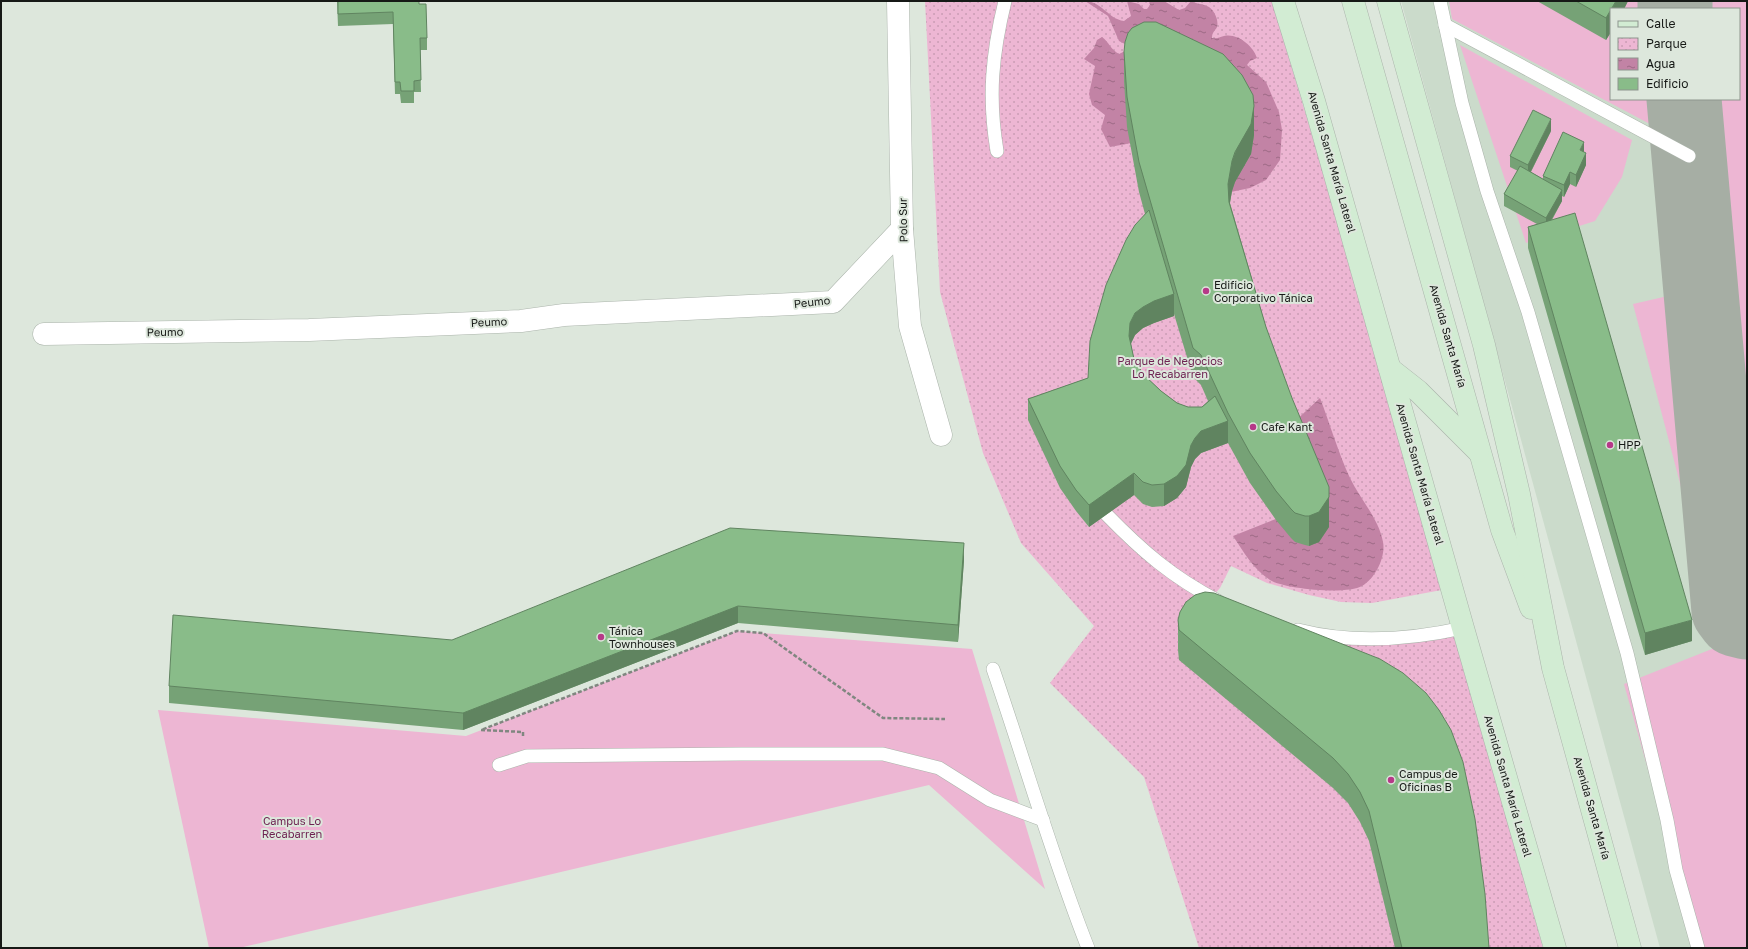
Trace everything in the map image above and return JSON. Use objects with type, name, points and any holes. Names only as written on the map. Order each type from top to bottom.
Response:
[{"type":"main road","name":"Avenida Santa María Lateral","points":[[1283,1],[1314,101],[1555,948]]},
{"type":"main road","name":"Avenida Santa María","points":[[1353,1],[1502,530],[1553,668]]},
{"type":"main road","name":"Avenida Santa María","points":[[1388,1],[1484,345],[1519,494],[1553,668],[1630,948]]},
{"type":"main road","points":[[1390,369],[1418,391],[1480,454]]},
{"type":"street","name":"Polo Sur","points":[[898,1],[902,229],[910,326],[941,434]]},
{"type":"street","name":"Peumo","points":[[44,334],[310,330],[521,321],[564,315],[832,302],[902,229]]},
{"type":"lane","points":[[996,151],[993,126],[993,63],[997,34],[1005,1]]},
{"type":"lane","points":[[1440,1],[1462,103],[1487,191],[1528,312],[1627,653],[1667,820],[1676,870],[1698,948]]},
{"type":"lane","points":[[1445,25],[1689,156]]},
{"type":"lane","points":[[1106,514],[1134,543],[1164,568],[1198,590],[1226,605]]},
{"type":"lane","points":[[1286,626],[1309,632],[1349,638],[1388,639],[1428,635],[1463,628]]},
{"type":"lane","points":[[993,669],[1068,897],[1088,948]]},
{"type":"lane","points":[[499,765],[526,756],[883,754],[939,768],[990,800],[1043,820]]},
{"type":"path","points":[[526,756],[523,732],[481,730],[737,631],[763,633],[883,718],[944,719]]},
{"type":"shaded area","points":[[1401,1],[1747,1],[1747,948],[1660,948]]},
{"type":"green space","name":"Parque de Negocios Lo Recabarren","points":[[925,1],[1272,1],[1447,589],[1372,603],[1341,602],[1267,583],[1231,566],[1220,588],[1212,597],[1271,622],[1349,638],[1456,630],[1543,948],[1199,948],[1144,777],[1050,683],[1094,626],[1021,543],[983,453],[940,292]]},
{"type":"green space","points":[[1449,1],[1666,1],[1667,8],[1610,8],[1610,100],[1674,100],[1677,131],[1665,132],[1452,19]]},
{"type":"green space","points":[[1687,1],[1747,1],[1747,608],[1741,608],[1695,100],[1740,100],[1740,8],[1687,8]]},
{"type":"green space","points":[[1460,45],[1632,140],[1622,177],[1595,221],[1526,243]]},
{"type":"green space","points":[[1681,293],[1695,320],[1719,544],[1697,548],[1633,304]]},
{"type":"green space","name":"Campus Lo Recabarren","points":[[737,631],[972,649],[1045,889],[929,785],[239,948],[209,948],[158,710],[466,736]]},
{"type":"green space","points":[[1747,635],[1747,948],[1698,948],[1624,684]]},
{"type":"water","points":[[1085,1],[1096,4],[1118,20],[1124,21],[1131,16],[1127,1],[1139,4],[1144,9],[1147,9],[1150,5],[1149,1],[1164,1],[1179,10],[1185,8],[1191,1],[1211,8],[1217,18],[1217,27],[1212,34],[1212,38],[1234,36],[1240,38],[1252,49],[1257,58],[1250,61],[1247,65],[1266,82],[1279,112],[1282,130],[1280,160],[1266,180],[1250,188],[1226,193],[1142,141],[1110,147],[1101,129],[1105,115],[1092,105],[1089,94],[1095,66],[1084,59],[1094,48],[1097,40],[1102,37],[1119,54],[1125,51],[1129,46],[1119,41],[1108,16]]},
{"type":"water","points":[[1320,398],[1350,478],[1378,525],[1383,542],[1383,554],[1375,573],[1367,583],[1354,589],[1316,590],[1288,586],[1270,580],[1264,576],[1249,560],[1233,536],[1313,504],[1279,436]]},
{"type":"building","points":[[338,1],[419,1],[419,4],[426,4],[427,38],[420,38],[421,80],[414,81],[414,91],[401,91],[400,82],[395,82],[393,12],[338,14]]},
{"type":"building","points":[[1576,1],[1616,1],[1612,8],[1610,8],[1606,18]]},
{"type":"building","name":"Edificio Corporativo Tánica","points":[[1144,22],[1156,22],[1223,54],[1242,75],[1253,95],[1254,106],[1251,124],[1235,152],[1232,161],[1228,184],[1229,202],[1266,327],[1292,398],[1329,487],[1329,497],[1319,512],[1309,516],[1295,513],[1276,491],[1250,453],[1228,413],[1201,355],[1193,348],[1139,162],[1127,97],[1124,52],[1125,42],[1128,33],[1132,28]]},
{"type":"building","points":[[1533,110],[1551,119],[1528,165],[1510,156]]},
{"type":"building","points":[[1563,132],[1584,142],[1580,150],[1586,153],[1576,175],[1570,172],[1564,185],[1543,176]]},
{"type":"building","points":[[1520,166],[1562,190],[1546,218],[1504,194]]},
{"type":"building","points":[[1149,210],[1174,294],[1154,301],[1135,313],[1130,323],[1129,336],[1134,359],[1143,374],[1161,391],[1177,403],[1188,407],[1202,407],[1215,396],[1228,421],[1201,431],[1191,445],[1186,465],[1177,476],[1164,484],[1152,485],[1143,482],[1134,473],[1089,505],[1076,490],[1060,466],[1028,399],[1088,378],[1090,341],[1106,285],[1126,240],[1135,225]]},
{"type":"building","name":"HPP","points":[[1575,213],[1692,620],[1645,633],[1528,227]]},
{"type":"building","name":"Tánica Townhouses","points":[[730,528],[964,543],[958,625],[738,606],[463,713],[169,686],[173,615],[452,640]]},
{"type":"building","name":"Campus de Oficinas B","points":[[1205,592],[1214,593],[1380,659],[1403,673],[1426,693],[1439,710],[1451,730],[1463,762],[1475,819],[1485,894],[1489,948],[1402,948],[1369,811],[1360,792],[1348,774],[1333,758],[1179,630],[1178,620],[1180,612],[1186,602],[1195,595]]},
{"type":"taxiway","points":[[1675,1],[1675,8]]},
{"type":"taxiway","points":[[1684,100],[1729,611],[1735,619],[1747,622]]},
{"type":"place","name":"Edificio Corporativo Tánica","points":[[1206,291]]},
{"type":"place","name":"Cafe Kant","points":[[1253,427]]},
{"type":"place","name":"HPP","points":[[1610,445]]},
{"type":"place","name":"Tánica Townhouses","points":[[601,637]]},
{"type":"place","name":"Campus de Oficinas B","points":[[1391,780]]}]
